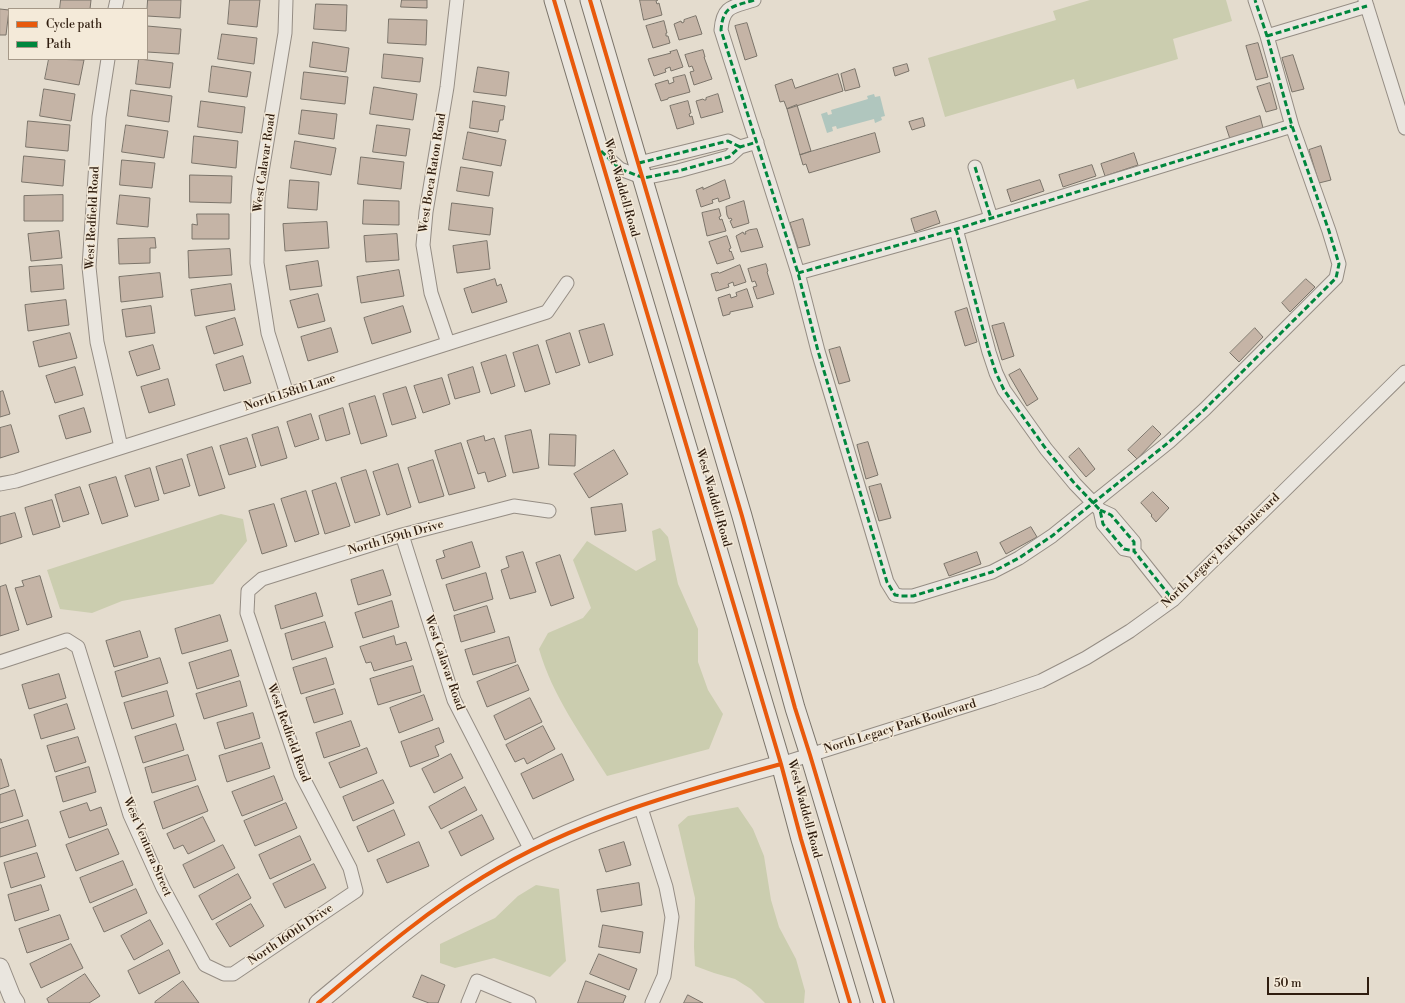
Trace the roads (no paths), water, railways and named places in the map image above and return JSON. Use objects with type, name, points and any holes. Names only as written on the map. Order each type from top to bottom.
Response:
[{"type":"main road","name":"West Waddell Road","points":[[554,0],[600,150],[850,1003]]},
{"type":"main road","name":"West Waddell Road","points":[[590,0],[742,516],[793,701],[884,1003]]},
{"type":"street","name":"West Calavar Road","points":[[286,0],[285,34],[258,196],[257,263],[268,333],[287,394]]},
{"type":"street","name":"West Boca Raton Road","points":[[448,343],[432,293],[423,245],[426,212],[447,87],[457,0]]},
{"type":"street","points":[[754,0],[729,8],[725,12],[722,20],[721,30],[798,273],[818,351],[866,517],[887,582],[895,595],[901,596],[913,596],[992,572],[1019,558],[1097,506],[1184,428],[1336,278],[1339,264],[1292,126],[1267,36],[1255,0]]},
{"type":"street","points":[[1267,36],[1366,3],[1405,128]]},
{"type":"street","name":"West Redfield Road","points":[[108,60],[99,117],[89,267],[97,342],[121,447]]},
{"type":"street","points":[[798,273],[956,229],[1292,126]]},
{"type":"street","points":[[600,150],[620,169],[641,171],[678,171],[729,157],[740,147],[757,142]]},
{"type":"street","points":[[975,167],[991,218]]},
{"type":"street","points":[[956,229],[989,352],[1004,390],[1046,449],[1075,484],[1097,506],[1103,524],[1116,530],[1124,549],[1134,551],[1173,600]]},
{"type":"street","name":"North 158th Lane","points":[[0,484],[547,312],[568,283]]},
{"type":"street","name":"North Legacy Park Boulevard","points":[[318,1003],[448,899],[484,876],[531,850],[640,805],[781,764],[1041,681],[1086,658],[1130,631],[1173,600],[1405,372]]},
{"type":"street","name":"North 159th Drive","points":[[248,591],[262,579],[402,534],[514,506],[549,511]]},
{"type":"street","name":"West Calavar Road","points":[[402,534],[454,700],[531,850]]},
{"type":"street","name":"West Redfield Road","points":[[248,591],[247,614],[301,774],[350,868],[356,891]]},
{"type":"street","name":"West Ventura Street","points":[[0,662],[67,640],[78,647],[130,815],[163,888],[205,965],[224,974]]},
{"type":"street","points":[[640,805],[666,887],[672,917],[664,976],[652,1003]]},
{"type":"street","name":"North 160th Drive","points":[[224,974],[233,974],[356,891]]},
{"type":"street","points":[[0,967],[12,997],[16,1003]]},
{"type":"street","points":[[468,1003],[477,981],[530,1003]]},
{"type":"water","points":[[874,94],[875,97],[880,96],[885,116],[881,117],[882,120],[875,123],[874,119],[837,129],[836,126],[832,127],[833,131],[827,133],[821,114],[827,112],[828,115],[832,114],[831,110],[868,99],[867,96]]}]
